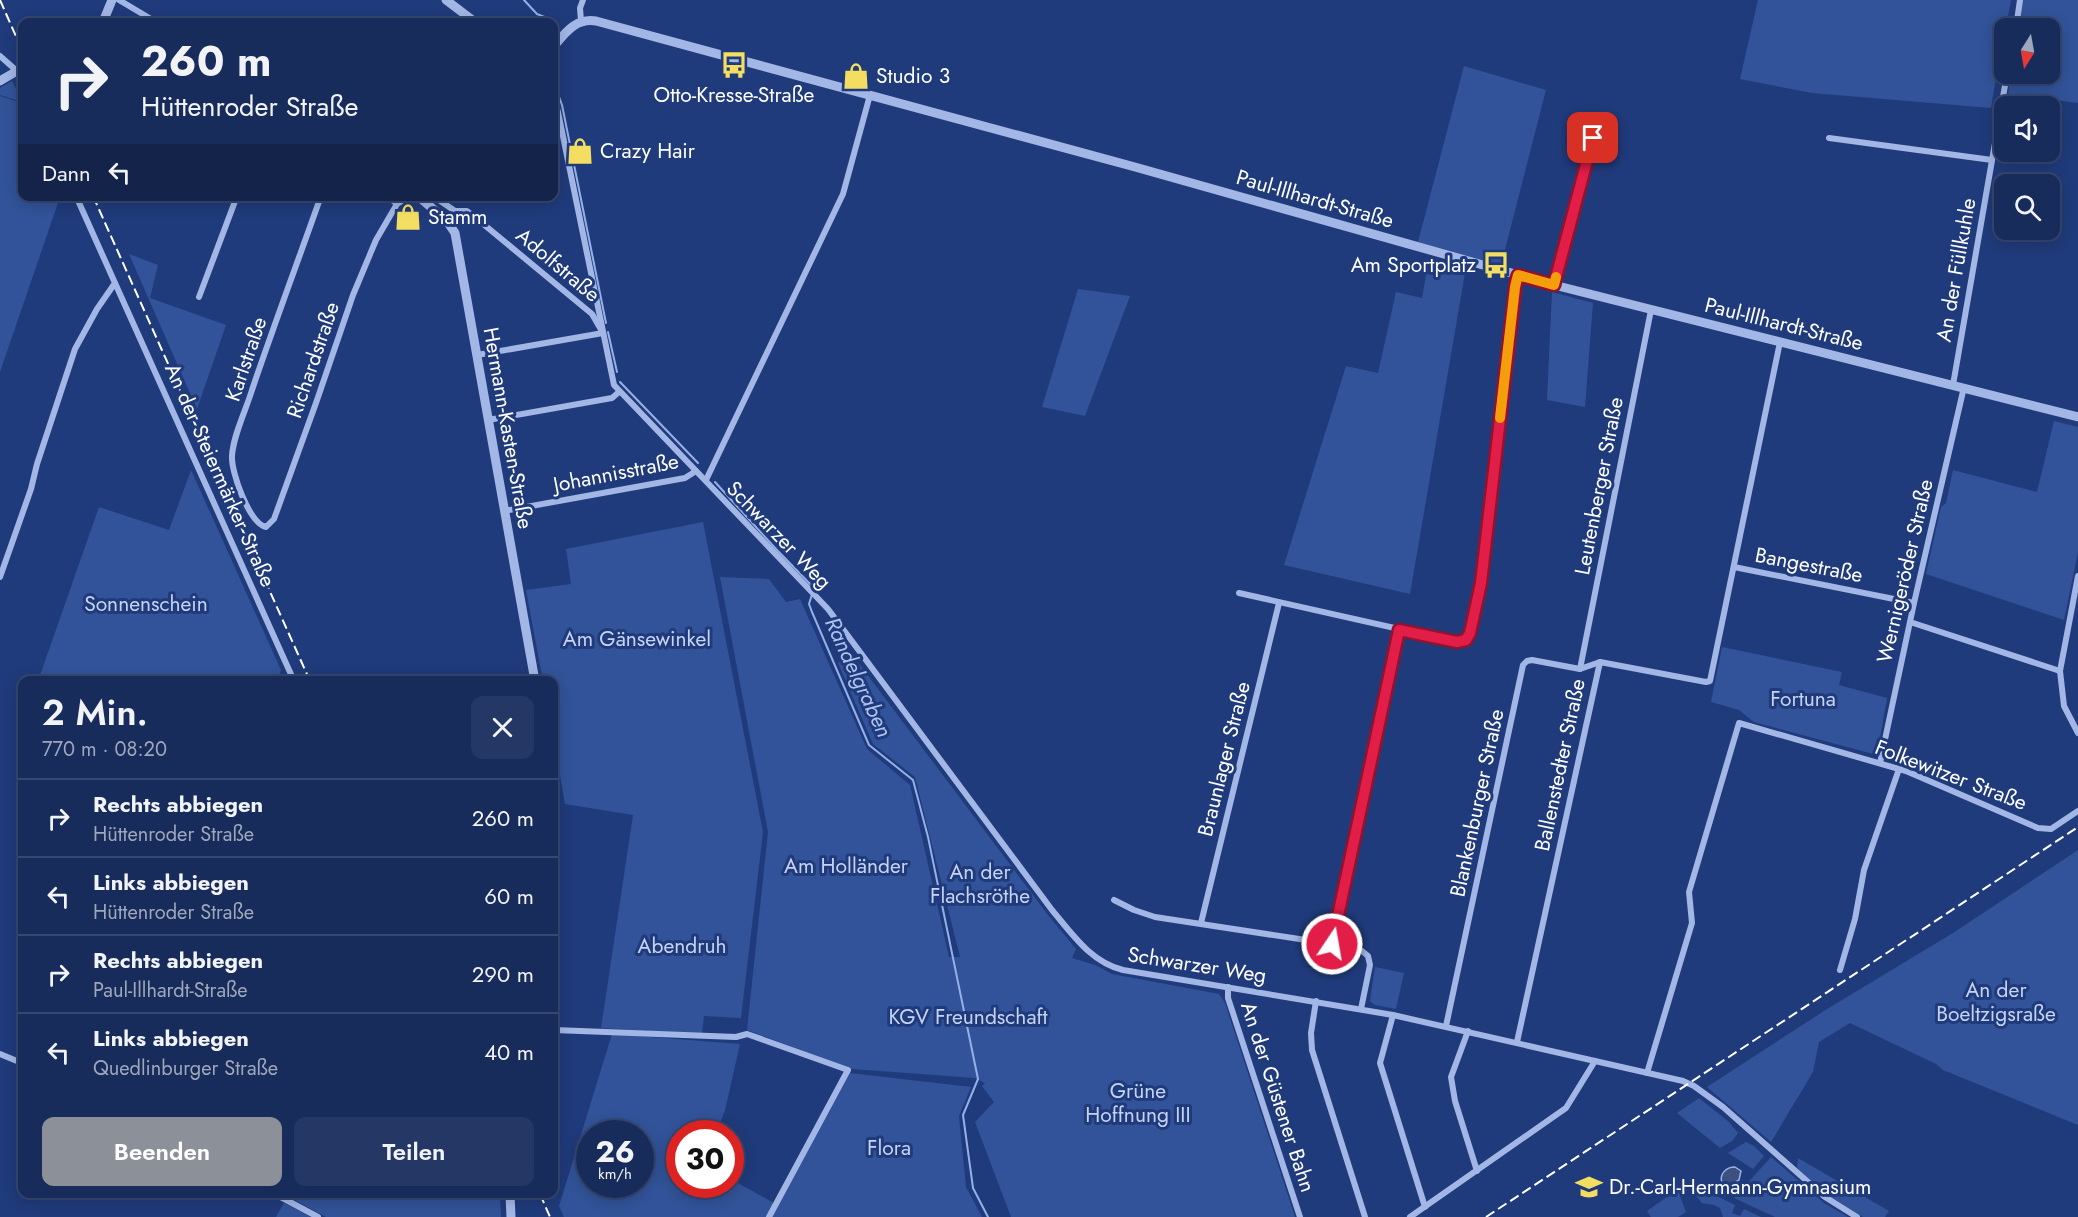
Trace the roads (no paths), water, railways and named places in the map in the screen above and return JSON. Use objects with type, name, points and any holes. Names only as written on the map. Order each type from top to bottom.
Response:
[{"type":"street","points":[[105,18],[112,0]]},
{"type":"street","points":[[121,0],[150,18]]},
{"type":"street","points":[[446,0],[470,18]]},
{"type":"street","points":[[558,41],[570,27],[581,21],[580,8],[583,0]]},
{"type":"street","points":[[2017,18],[2020,0]]},
{"type":"street","name":"Paul-Illhardt-Straße","points":[[581,21],[602,22],[1146,170],[1554,285],[2078,417]]},
{"type":"street","points":[[0,56],[18,71]]},
{"type":"street","points":[[0,81],[18,74]]},
{"type":"street","name":"An der Füllkuhle","points":[[1953,385],[2005,84]]},
{"type":"street","points":[[558,112],[611,377],[619,393],[706,480],[843,194],[870,95]]},
{"type":"street","points":[[1554,285],[1593,138]]},
{"type":"street","points":[[1829,138],[1992,160]]},
{"type":"street","name":"An der Steiermärker Straße","points":[[78,201],[292,676]]},
{"type":"street","points":[[199,297],[235,201]]},
{"type":"street","name":"Karlstraße","points":[[266,527],[258,523],[251,512],[234,473],[232,452],[319,201]]},
{"type":"street","points":[[394,201],[398,204],[402,201]]},
{"type":"street","name":"Hermann-Kasten-Straße","points":[[424,201],[452,226],[457,244],[534,676]]},
{"type":"street","name":"Adolfstraße","points":[[440,201],[455,211],[467,211],[476,218],[592,314],[603,333]]},
{"type":"street","name":"Richardstraße","points":[[266,527],[272,523],[301,448],[353,295],[376,240],[398,204]]},
{"type":"street","points":[[447,221],[455,211]]},
{"type":"street","points":[[1239,593],[1399,630],[1457,642],[1466,640],[1470,633],[1481,583],[1518,275]]},
{"type":"street","points":[[0,577],[32,489],[37,464],[75,349],[114,283]]},
{"type":"street","name":"Leutenberger Straße","points":[[1580,669],[1650,310]]},
{"type":"street","points":[[477,355],[603,333]]},
{"type":"street","name":"Ballenstedter Straße","points":[[1517,1042],[1600,662],[1709,682],[1780,342]]},
{"type":"street","name":"Wernigeröder Straße","points":[[1880,763],[1964,387]]},
{"type":"street","points":[[488,420],[612,398],[619,393]]},
{"type":"street","name":"Johannisstraße","points":[[504,511],[685,478],[696,471]]},
{"type":"street","name":"Schwarzer Weg","points":[[706,480],[820,601],[1052,910],[1089,952],[1110,966],[1202,984],[1393,1015],[1683,1081],[1723,1107],[1825,1197],[1857,1217]]},
{"type":"street","name":"Bangestraße","points":[[1734,567],[1914,603]]},
{"type":"street","points":[[2078,576],[2060,671],[2064,706],[2078,733]]},
{"type":"street","name":"Braunlager Straße","points":[[1201,923],[1279,603]]},
{"type":"street","points":[[1910,622],[2060,671]]},
{"type":"street","points":[[1332,944],[1399,630]]},
{"type":"street","name":"Blankenburger Straße","points":[[1446,1026],[1523,665],[1532,660],[1580,669],[1600,662]]},
{"type":"street","name":"Folkewitzer Straße","points":[[1647,1073],[1692,923],[1689,892],[1739,723],[1899,769],[2038,828],[2051,829],[2078,812]]},
{"type":"street","points":[[1840,970],[1855,919],[1864,870],[1899,769]]},
{"type":"street","points":[[1114,900],[1134,910],[1155,916],[1332,944],[1362,951],[1368,956],[1370,965],[1362,1009]]},
{"type":"street","name":"An der Güstener Bahn","points":[[1228,987],[1228,998],[1300,1217]]},
{"type":"street","points":[[1316,1001],[1311,1033],[1312,1050],[1365,1217]]},
{"type":"street","points":[[1393,1015],[1380,1063],[1425,1207]]},
{"type":"street","points":[[558,1029],[736,1037],[747,1034],[848,1070],[769,1217]]},
{"type":"street","points":[[1467,1031],[1451,1077],[1455,1101],[1477,1171]]},
{"type":"street","points":[[0,1054],[18,1061]]},
{"type":"street","points":[[1410,1217],[1566,1108],[1595,1061]]},
{"type":"street","points":[[282,1198],[318,1217]]},
{"type":"street","points":[[510,1198],[511,1217]]},
{"type":"waterway","name":"Randelgraben","points":[[524,0],[537,14],[547,18]]},
{"type":"waterway","name":"Randelgraben","points":[[558,94],[606,323]]},
{"type":"waterway","name":"Randelgraben","points":[[608,332],[617,372]]},
{"type":"waterway","name":"Randelgraben","points":[[620,382],[698,463]]},
{"type":"waterway","name":"Randelgraben","points":[[715,482],[814,588],[809,604],[869,745],[913,780],[928,837],[978,1079],[963,1115],[973,1188],[988,1217]]},
{"type":"railway","points":[[0,0],[18,41]]},
{"type":"railway","points":[[95,201],[308,676]]},
{"type":"railway","points":[[1486,1217],[2078,827]]},
{"type":"railway","points":[[542,1198],[550,1217]]},
{"type":"place","name":"Otto-Kresse-Straße","points":[[734,65]]},
{"type":"place","name":"Studio 3","points":[[856,76]]},
{"type":"place","name":"Crazy Hair","points":[[580,151]]},
{"type":"place","name":"Stamm","points":[[408,217]]},
{"type":"place","name":"Am Sportplatz","points":[[1496,265]]},
{"type":"place","name":"Dr.-Carl-Hermann-Gymnasium","points":[[1589,1187]]},
{"type":"park label","name":"Sonnenschein","points":[[146,604]]},
{"type":"park label","name":"Am Gänsewinkel","points":[[637,639]]},
{"type":"park label","name":"Fortuna","points":[[1803,699]]},
{"type":"park label","name":"Am Holländer","points":[[846,866]]},
{"type":"park label","name":"An der Flachsröthe","points":[[980,884]]},
{"type":"park label","name":"Abendruh","points":[[682,946]]},
{"type":"park label","name":"An der Boeltzigsraße","points":[[1996,1002]]},
{"type":"park label","name":"KGV Freundschaft","points":[[968,1017]]},
{"type":"park label","name":"Grüne Hoffnung III","points":[[1138,1103]]},
{"type":"park label","name":"Flora","points":[[889,1148]]}]
